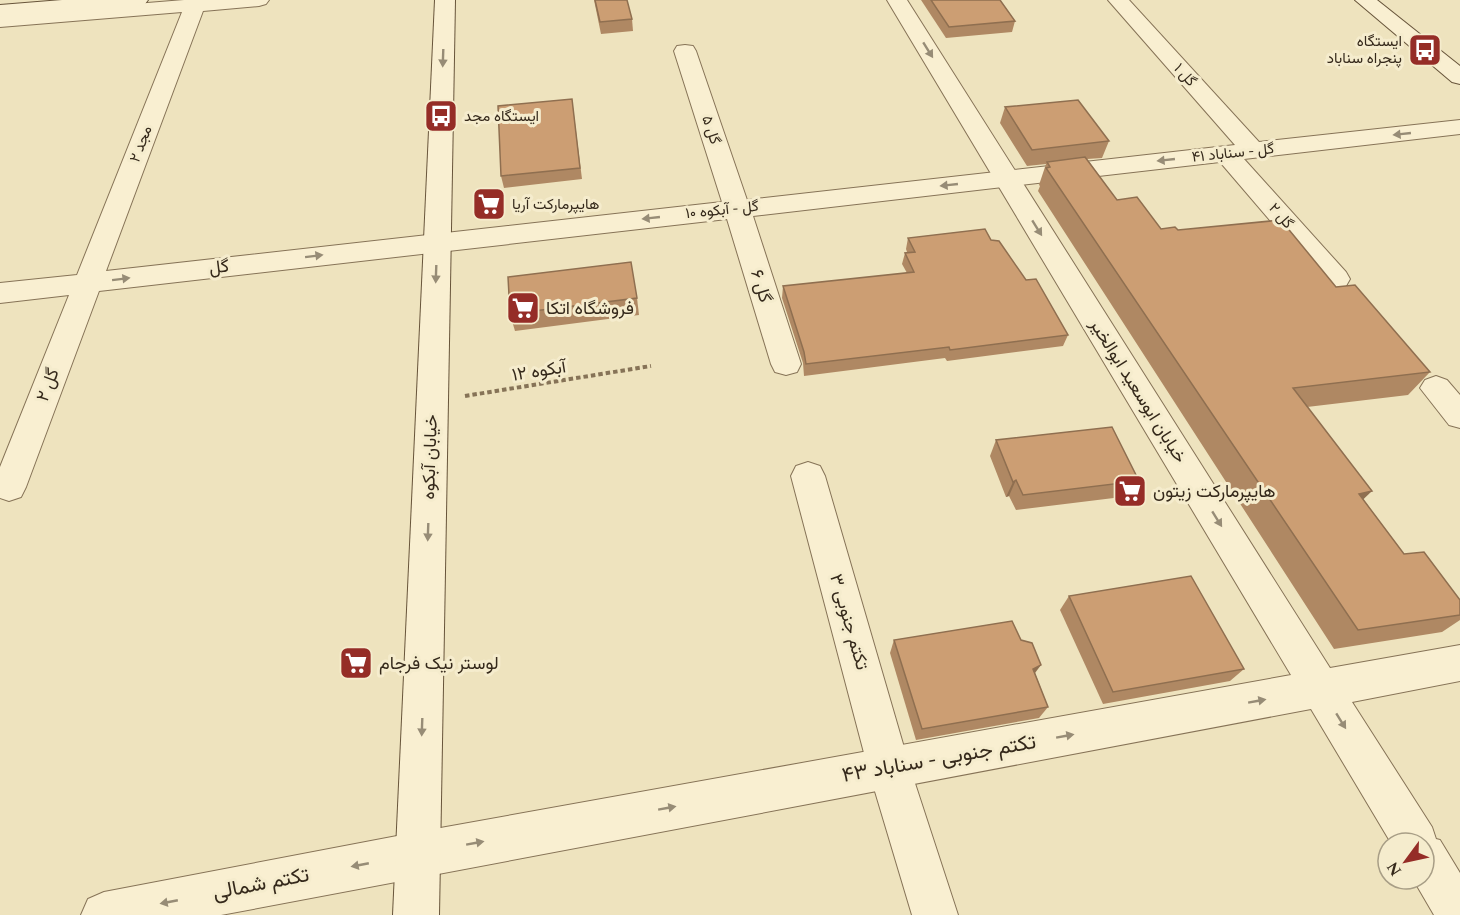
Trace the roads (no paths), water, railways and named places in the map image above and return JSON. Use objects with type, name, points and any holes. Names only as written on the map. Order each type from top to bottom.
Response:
[{"type":"street","points":[[0,10],[138,0]]},
{"type":"street","points":[[0,21],[258,0]]},
{"type":"street","name":"خیابان آبکوه","points":[[416,915],[445,0]]},
{"type":"street","name":"خیابان ابوسعید ابوالخیر","points":[[897,0],[1409,831]]},
{"type":"street","name":"گل ۱","points":[[1118,0],[1253,151]]},
{"type":"street","points":[[1365,0],[1460,77]]},
{"type":"street","name":"مجد ۲","points":[[87,283],[195,5]]},
{"type":"street","name":"گل ۵","points":[[685,51],[737,208]]},
{"type":"street","name":"گل - سناباد ۴۱","points":[[1007,178],[1460,127]]},
{"type":"street","name":"گل ۲","points":[[1226,154],[1336,279]]},
{"type":"street","name":"گل - آبکوه ۱۰","points":[[437,242],[1007,178]]},
{"type":"street","name":"گل ۶","points":[[737,208],[786,364]]},
{"type":"street","name":"گل","points":[[0,293],[437,242]]},
{"type":"street","name":"گل ۲","points":[[9,487],[87,283]]},
{"type":"street","points":[[1436,388],[1460,416]]},
{"type":"street","name":"تکتم جنوبی ۳","points":[[808,476],[889,768],[935,915]]},
{"type":"street","name":"تکتم جنوبی - سناباد ۴۳","points":[[418,854],[1460,663]]},
{"type":"street","name":"تکتم شمالی","points":[[104,915],[418,854]]},
{"type":"street","points":[[1436,876],[1460,915]]},
{"type":"place","name":"ایستگاه پنجراه سناباد","points":[[1425,50]]},
{"type":"place","name":"ایستگاه مجد","points":[[441,116]]},
{"type":"place","name":"هایپرمارکت آریا","points":[[489,204]]},
{"type":"place","name":"فروشگاه اتکا","points":[[523,308]]},
{"type":"place","name":"هایپرمارکت زیتون","points":[[1130,491]]},
{"type":"place","name":"لوستر نیک فرجام","points":[[356,663]]}]
